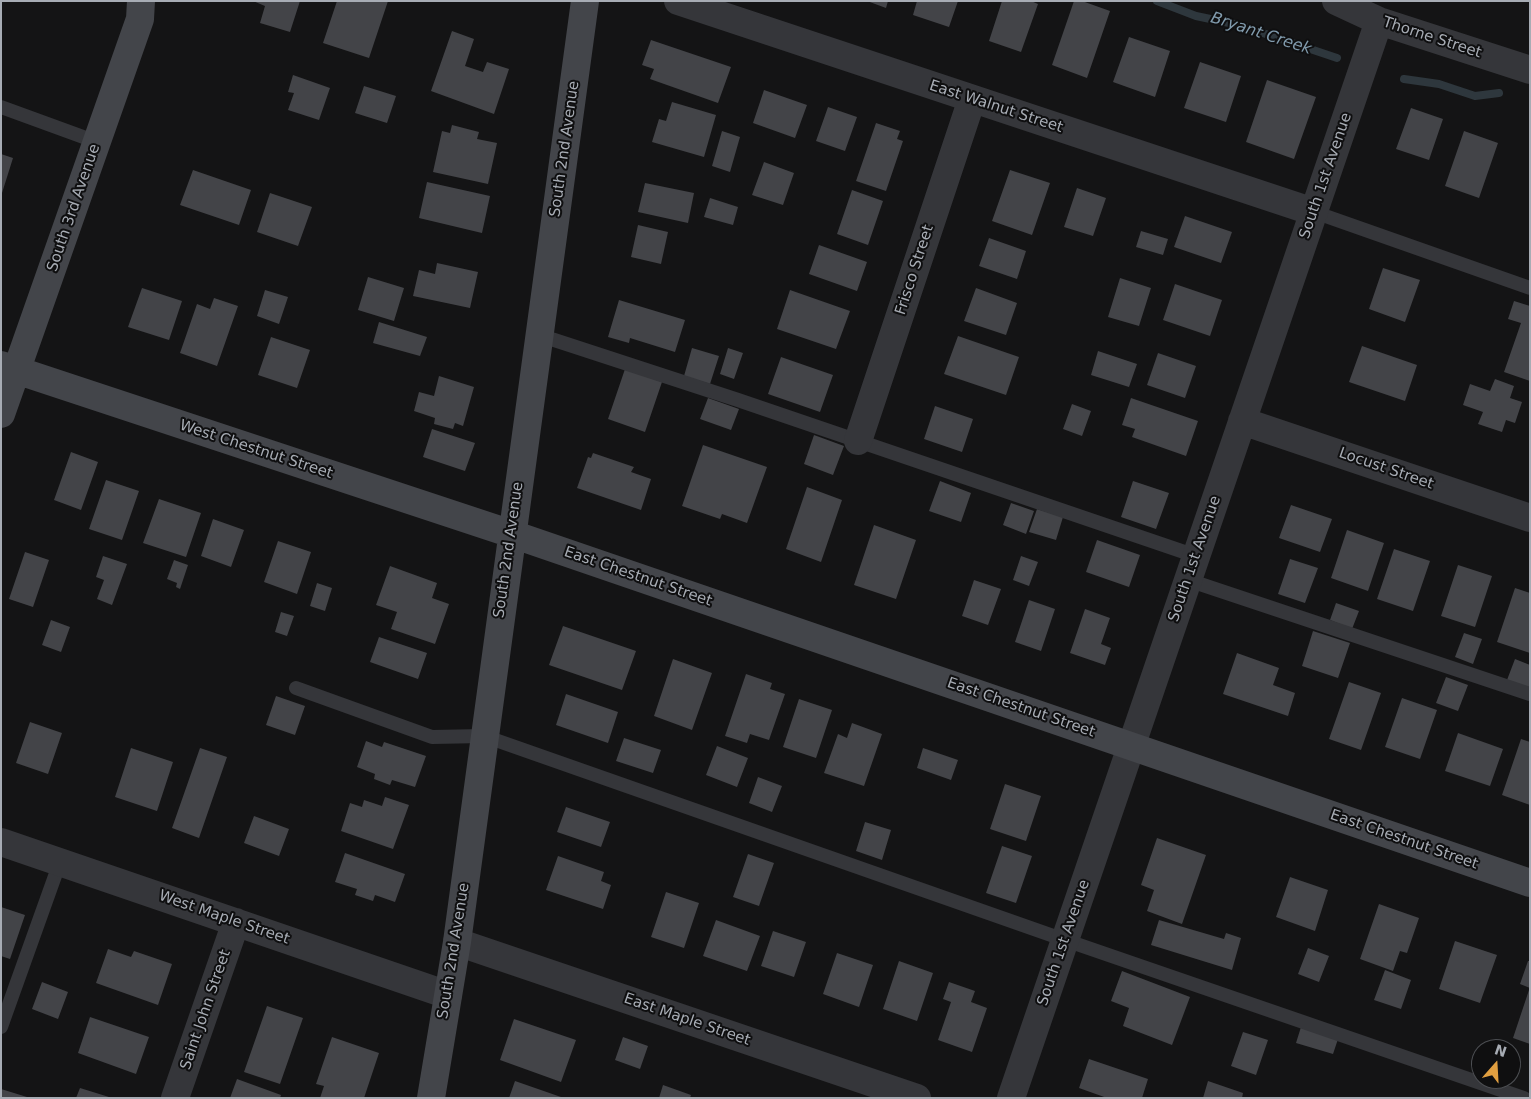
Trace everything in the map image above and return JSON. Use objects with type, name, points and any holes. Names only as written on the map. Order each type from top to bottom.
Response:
[{"type":"main road","name":"South 3rd Avenue","points":[[1,414],[9,368],[97,142],[140,19],[141,1]]},
{"type":"main road","name":"South 2nd Avenue","points":[[431,1098],[457,942],[585,1]]},
{"type":"main road","name":"West Chestnut Street","points":[[9,368],[512,534]]},
{"type":"main road","name":"East Chestnut Street","points":[[512,534],[1530,883]]},
{"type":"street","name":"East Walnut Street","points":[[678,1],[1314,212]]},
{"type":"street","name":"Thorne Street","points":[[1336,1],[1379,21],[1530,70]]},
{"type":"street","name":"South 1st Avenue","points":[[1011,1098],[1379,21]]},
{"type":"street","name":"Frisco Street","points":[[858,441],[972,99]]},
{"type":"street","name":"Locust Street","points":[[1242,421],[1530,518]]},
{"type":"street","name":"West Maple Street","points":[[1,842],[448,995]]},
{"type":"street","name":"Saint John Street","points":[[175,1098],[236,922]]},
{"type":"street","name":"East Maple Street","points":[[457,942],[917,1098]]},
{"type":"lane","points":[[1,107],[97,142]]},
{"type":"lane","points":[[1314,212],[1530,288]]},
{"type":"lane","points":[[539,335],[858,441],[1530,694]]},
{"type":"lane","points":[[296,688],[432,737],[484,736],[1065,940],[1524,1098]]},
{"type":"lane","points":[[1,1027],[60,862]]},
{"type":"building","points":[[253,1],[300,1],[290,32],[260,23],[265,6]]},
{"type":"building","points":[[337,1],[388,1],[369,58],[323,43]]},
{"type":"building","points":[[867,1],[888,1],[886,8]]},
{"type":"building","points":[[917,1],[958,1],[949,27],[913,15]]},
{"type":"building","points":[[1002,1],[1031,1],[1038,4],[1021,52],[989,41]]},
{"type":"building","points":[[1074,1],[1082,1],[1110,11],[1087,78],[1052,65]]},
{"type":"building","points":[[452,31],[474,39],[465,66],[483,72],[487,62],[509,69],[494,114],[431,91]]},
{"type":"building","points":[[1129,37],[1170,51],[1155,97],[1113,82]]},
{"type":"building","points":[[651,40],[731,67],[718,103],[650,79],[654,69],[642,65]]},
{"type":"building","points":[[1200,62],[1241,76],[1226,122],[1184,108]]},
{"type":"building","points":[[293,75],[330,88],[319,120],[288,110],[294,93],[288,92]]},
{"type":"building","points":[[1267,80],[1316,97],[1294,159],[1246,142]]},
{"type":"building","points":[[364,86],[396,96],[387,123],[355,113]]},
{"type":"building","points":[[764,90],[807,105],[795,138],[753,123]]},
{"type":"building","points":[[672,102],[716,115],[704,157],[652,142],[659,119],[666,121]]},
{"type":"building","points":[[828,107],[857,117],[845,151],[816,141]]},
{"type":"building","points":[[1411,108],[1443,119],[1429,160],[1396,149]]},
{"type":"building","points":[[876,123],[900,131],[897,139],[903,141],[886,191],[856,181]]},
{"type":"building","points":[[452,125],[479,132],[477,139],[497,143],[488,184],[433,172],[442,131],[450,133]]},
{"type":"building","points":[[722,131],[740,137],[730,172],[712,166]]},
{"type":"building","points":[[1464,131],[1498,143],[1479,198],[1445,186]]},
{"type":"building","points":[[1,154],[13,158],[2,193],[1,193]]},
{"type":"building","points":[[764,162],[794,173],[783,205],[752,195]]},
{"type":"building","points":[[193,170],[251,190],[239,225],[180,205]]},
{"type":"building","points":[[1010,170],[1050,183],[1032,235],[992,221]]},
{"type":"building","points":[[427,182],[490,196],[482,233],[419,218]]},
{"type":"building","points":[[645,183],[694,193],[688,223],[638,212]]},
{"type":"building","points":[[1077,188],[1106,198],[1093,236],[1064,227]]},
{"type":"building","points":[[852,190],[883,201],[868,245],[837,234]]},
{"type":"building","points":[[270,193],[312,207],[298,246],[257,232]]},
{"type":"building","points":[[710,198],[738,207],[733,225],[704,217]]},
{"type":"building","points":[[1185,216],[1232,232],[1221,263],[1174,247]]},
{"type":"building","points":[[638,225],[668,232],[661,264],[631,257]]},
{"type":"building","points":[[1141,231],[1168,239],[1163,255],[1136,247]]},
{"type":"building","points":[[989,238],[1026,251],[1017,279],[979,266]]},
{"type":"building","points":[[819,245],[867,262],[857,291],[809,274]]},
{"type":"building","points":[[437,263],[478,272],[470,308],[413,296],[419,270],[435,274]]},
{"type":"building","points":[[1383,268],[1420,280],[1405,322],[1369,309]]},
{"type":"building","points":[[368,277],[404,288],[394,321],[358,310]]},
{"type":"building","points":[[1120,278],[1151,288],[1139,326],[1108,317]]},
{"type":"building","points":[[1175,284],[1222,300],[1210,336],[1163,320]]},
{"type":"building","points":[[142,288],[182,301],[169,340],[128,327]]},
{"type":"building","points":[[976,288],[1017,303],[1006,335],[964,321]]},
{"type":"building","points":[[265,290],[288,297],[279,324],[257,316]]},
{"type":"building","points":[[790,290],[850,311],[836,349],[777,329]]},
{"type":"building","points":[[214,298],[238,306],[217,366],[180,353],[197,304],[210,309]]},
{"type":"building","points":[[619,300],[685,320],[675,352],[630,338],[629,343],[608,337]]},
{"type":"building","points":[[1514,301],[1530,306],[1530,381],[1504,372],[1521,323],[1508,319]]},
{"type":"building","points":[[379,322],[427,337],[420,356],[373,343]]},
{"type":"building","points":[[958,336],[1019,357],[1006,395],[944,374]]},
{"type":"building","points":[[271,337],[310,350],[297,388],[258,375]]},
{"type":"building","points":[[1362,346],[1417,365],[1405,401],[1349,382]]},
{"type":"building","points":[[692,348],[719,356],[710,384],[684,376]]},
{"type":"building","points":[[728,348],[743,353],[734,379],[720,374]]},
{"type":"building","points":[[1098,351],[1137,364],[1129,387],[1091,375]]},
{"type":"building","points":[[1158,353],[1196,366],[1185,398],[1147,385]]},
{"type":"building","points":[[781,357],[833,375],[820,412],[768,394]]},
{"type":"building","points":[[625,369],[662,382],[645,432],[608,419]]},
{"type":"building","points":[[439,376],[474,387],[463,426],[455,423],[453,429],[434,424],[435,418],[414,411],[419,392],[434,396]]},
{"type":"building","points":[[1495,379],[1514,386],[1510,398],[1522,402],[1515,423],[1506,420],[1502,432],[1478,424],[1483,412],[1463,405],[1470,384],[1490,391]]},
{"type":"building","points":[[708,398],[739,409],[731,430],[700,419]]},
{"type":"building","points":[[1131,398],[1198,421],[1186,456],[1132,437],[1135,429],[1122,425]]},
{"type":"building","points":[[1072,404],[1091,411],[1082,436],[1063,429]]},
{"type":"building","points":[[935,406],[973,419],[962,452],[924,439]]},
{"type":"building","points":[[432,429],[475,443],[465,471],[423,457]]},
{"type":"building","points":[[814,435],[844,446],[833,475],[804,464]]},
{"type":"building","points":[[703,445],[767,467],[747,523],[722,514],[720,519],[682,506]]},
{"type":"building","points":[[71,452],[98,462],[81,510],[54,500]]},
{"type":"building","points":[[593,453],[634,467],[631,472],[651,479],[641,510],[577,488],[588,457],[591,458]]},
{"type":"building","points":[[106,480],[139,491],[122,540],[89,529]]},
{"type":"building","points":[[940,481],[971,493],[961,522],[929,511]]},
{"type":"building","points":[[1133,481],[1169,493],[1156,529],[1121,517]]},
{"type":"building","points":[[807,487],[842,500],[821,562],[786,549]]},
{"type":"building","points":[[159,499],[201,513],[186,557],[143,543]]},
{"type":"building","points":[[1011,503],[1034,511],[1026,534],[1003,525]]},
{"type":"building","points":[[1291,505],[1332,519],[1320,552],[1279,538]]},
{"type":"building","points":[[1037,509],[1063,517],[1056,540],[1029,532]]},
{"type":"building","points":[[213,519],[244,530],[231,567],[201,556]]},
{"type":"building","points":[[874,525],[916,540],[896,599],[854,585]]},
{"type":"building","points":[[1347,530],[1384,543],[1368,591],[1331,578]]},
{"type":"building","points":[[1097,540],[1140,555],[1129,587],[1086,572]]},
{"type":"building","points":[[278,541],[311,552],[297,594],[264,582]]},
{"type":"building","points":[[1394,549],[1430,561],[1413,611],[1377,599]]},
{"type":"building","points":[[25,552],[49,560],[33,607],[9,599]]},
{"type":"building","points":[[103,556],[127,564],[112,605],[97,599],[104,580],[96,577]]},
{"type":"building","points":[[1021,556],[1038,562],[1029,586],[1013,580]]},
{"type":"building","points":[[1290,559],[1318,568],[1305,603],[1278,594]]},
{"type":"building","points":[[174,560],[188,565],[180,589],[176,587],[177,583],[167,579]]},
{"type":"building","points":[[1458,565],[1492,576],[1475,627],[1441,616]]},
{"type":"building","points":[[390,566],[437,583],[432,598],[449,604],[435,644],[391,629],[397,612],[376,605]]},
{"type":"building","points":[[974,580],[1001,589],[988,625],[962,616]]},
{"type":"building","points":[[317,583],[332,588],[325,611],[310,606]]},
{"type":"building","points":[[1515,588],[1530,593],[1530,653],[1497,642]]},
{"type":"building","points":[[1029,600],[1055,609],[1041,651],[1015,642]]},
{"type":"building","points":[[1336,603],[1359,611],[1352,629],[1330,620]]},
{"type":"building","points":[[1085,609],[1110,618],[1101,644],[1111,648],[1105,665],[1070,653]]},
{"type":"building","points":[[281,612],[294,616],[287,636],[275,632]]},
{"type":"building","points":[[51,620],[70,627],[61,652],[42,645]]},
{"type":"building","points":[[563,626],[636,651],[622,690],[549,665]]},
{"type":"building","points":[[1313,631],[1350,643],[1338,678],[1302,666]]},
{"type":"building","points":[[1464,633],[1482,639],[1473,664],[1455,657]]},
{"type":"building","points":[[379,637],[427,653],[418,679],[370,662]]},
{"type":"building","points":[[1237,653],[1279,668],[1273,685],[1295,693],[1288,716],[1223,694]]},
{"type":"building","points":[[673,659],[712,673],[692,730],[654,716]]},
{"type":"building","points":[[1515,659],[1530,665],[1530,688],[1507,680]]},
{"type":"building","points":[[746,674],[772,683],[770,689],[785,694],[769,740],[750,734],[747,743],[725,736]]},
{"type":"building","points":[[1446,677],[1468,685],[1458,711],[1436,703]]},
{"type":"building","points":[[1349,682],[1381,693],[1361,750],[1329,739]]},
{"type":"building","points":[[566,694],[618,712],[608,743],[556,725]]},
{"type":"building","points":[[276,696],[305,706],[295,735],[266,725]]},
{"type":"building","points":[[1402,698],[1437,710],[1420,759],[1385,747]]},
{"type":"building","points":[[799,699],[832,710],[816,758],[783,747]]},
{"type":"building","points":[[30,722],[62,733],[48,774],[16,763]]},
{"type":"building","points":[[852,723],[882,734],[864,786],[824,773],[838,734],[847,738]]},
{"type":"building","points":[[1458,733],[1503,749],[1490,786],[1445,771]]},
{"type":"building","points":[[624,738],[661,750],[653,773],[616,761]]},
{"type":"building","points":[[1521,739],[1530,742],[1530,805],[1502,795]]},
{"type":"building","points":[[366,741],[382,747],[384,742],[426,756],[415,787],[392,780],[390,785],[374,779],[375,774],[357,767]]},
{"type":"building","points":[[717,746],[748,758],[737,787],[706,775]]},
{"type":"building","points":[[131,748],[173,762],[157,811],[115,797]]},
{"type":"building","points":[[200,748],[227,757],[199,838],[172,828]]},
{"type":"building","points":[[923,748],[958,760],[951,780],[917,768]]},
{"type":"building","points":[[758,777],[782,786],[772,812],[749,803]]},
{"type":"building","points":[[1005,784],[1041,796],[1026,841],[990,829]]},
{"type":"building","points":[[385,797],[409,805],[393,849],[341,831],[350,803],[362,807],[364,800],[382,806]]},
{"type":"building","points":[[566,807],[610,822],[601,847],[557,832]]},
{"type":"building","points":[[254,816],[289,829],[279,856],[244,843]]},
{"type":"building","points":[[865,822],[891,830],[882,860],[856,851]]},
{"type":"building","points":[[1157,838],[1206,855],[1182,924],[1147,911],[1154,890],[1141,885]]},
{"type":"building","points":[[1002,846],[1032,856],[1016,903],[986,893]]},
{"type":"building","points":[[345,853],[405,874],[395,902],[375,895],[373,901],[355,895],[357,889],[335,882]]},
{"type":"building","points":[[748,854],[774,863],[759,906],[733,897]]},
{"type":"building","points":[[558,856],[604,872],[601,881],[611,885],[603,909],[546,890]]},
{"type":"building","points":[[1290,877],[1328,890],[1315,931],[1276,917]]},
{"type":"building","points":[[666,892],[699,903],[684,948],[651,937]]},
{"type":"building","points":[[1379,904],[1419,918],[1407,953],[1400,951],[1393,971],[1360,959]]},
{"type":"building","points":[[1,907],[25,915],[10,959],[1,956]]},
{"type":"building","points":[[716,920],[760,936],[747,971],[703,956]]},
{"type":"building","points":[[1159,920],[1224,939],[1226,933],[1241,938],[1232,970],[1151,945]]},
{"type":"building","points":[[773,931],[806,942],[794,977],[761,966]]},
{"type":"building","points":[[1455,941],[1497,955],[1480,1003],[1439,989]]},
{"type":"building","points":[[1308,948],[1329,956],[1319,982],[1298,974]]},
{"type":"building","points":[[108,949],[131,957],[134,951],[172,964],[158,1005],[96,983]]},
{"type":"building","points":[[837,953],[873,965],[859,1007],[823,994]]},
{"type":"building","points":[[899,961],[933,973],[917,1021],[883,1009]]},
{"type":"building","points":[[1528,961],[1530,961],[1530,988],[1520,984]]},
{"type":"building","points":[[1385,970],[1411,980],[1401,1009],[1374,1000]]},
{"type":"building","points":[[1122,971],[1190,997],[1172,1045],[1123,1026],[1129,1008],[1111,1001]]},
{"type":"building","points":[[42,982],[68,992],[58,1019],[32,1009]]},
{"type":"building","points":[[949,982],[975,991],[971,1002],[987,1008],[972,1052],[938,1040],[951,1002],[943,999]]},
{"type":"building","points":[[1530,990],[1530,1044],[1521,1041],[1521,1039],[1513,1038]]},
{"type":"building","points":[[267,1006],[303,1018],[280,1084],[244,1072]]},
{"type":"building","points":[[90,1017],[149,1037],[136,1074],[78,1053]]},
{"type":"building","points":[[514,1019],[576,1040],[561,1082],[500,1060]]},
{"type":"building","points":[[1301,1027],[1338,1039],[1333,1054],[1296,1043]]},
{"type":"building","points":[[1243,1032],[1268,1040],[1256,1075],[1231,1066]]},
{"type":"building","points":[[332,1037],[379,1053],[364,1098],[320,1098],[324,1086],[316,1084]]},
{"type":"building","points":[[623,1037],[648,1046],[640,1069],[615,1060]]},
{"type":"building","points":[[1089,1059],[1148,1079],[1142,1098],[1107,1098],[1079,1088]]},
{"type":"building","points":[[237,1079],[281,1095],[280,1098],[230,1098]]},
{"type":"building","points":[[515,1081],[561,1097],[561,1098],[509,1098]]},
{"type":"building","points":[[1208,1081],[1243,1093],[1242,1098],[1203,1098]]},
{"type":"building","points":[[663,1085],[691,1095],[690,1098],[659,1098]]},
{"type":"building","points":[[80,1088],[109,1097],[76,1098]]},
{"type":"building","points":[[1,1089],[27,1097],[27,1098],[1,1098]]},
{"type":"waterway","name":"Bryant Creek","points":[[1157,1],[1196,16],[1239,25],[1337,58]]},
{"type":"waterway","name":"Bryant Creek","points":[[1404,79],[1439,84],[1475,96],[1499,93]]}]
